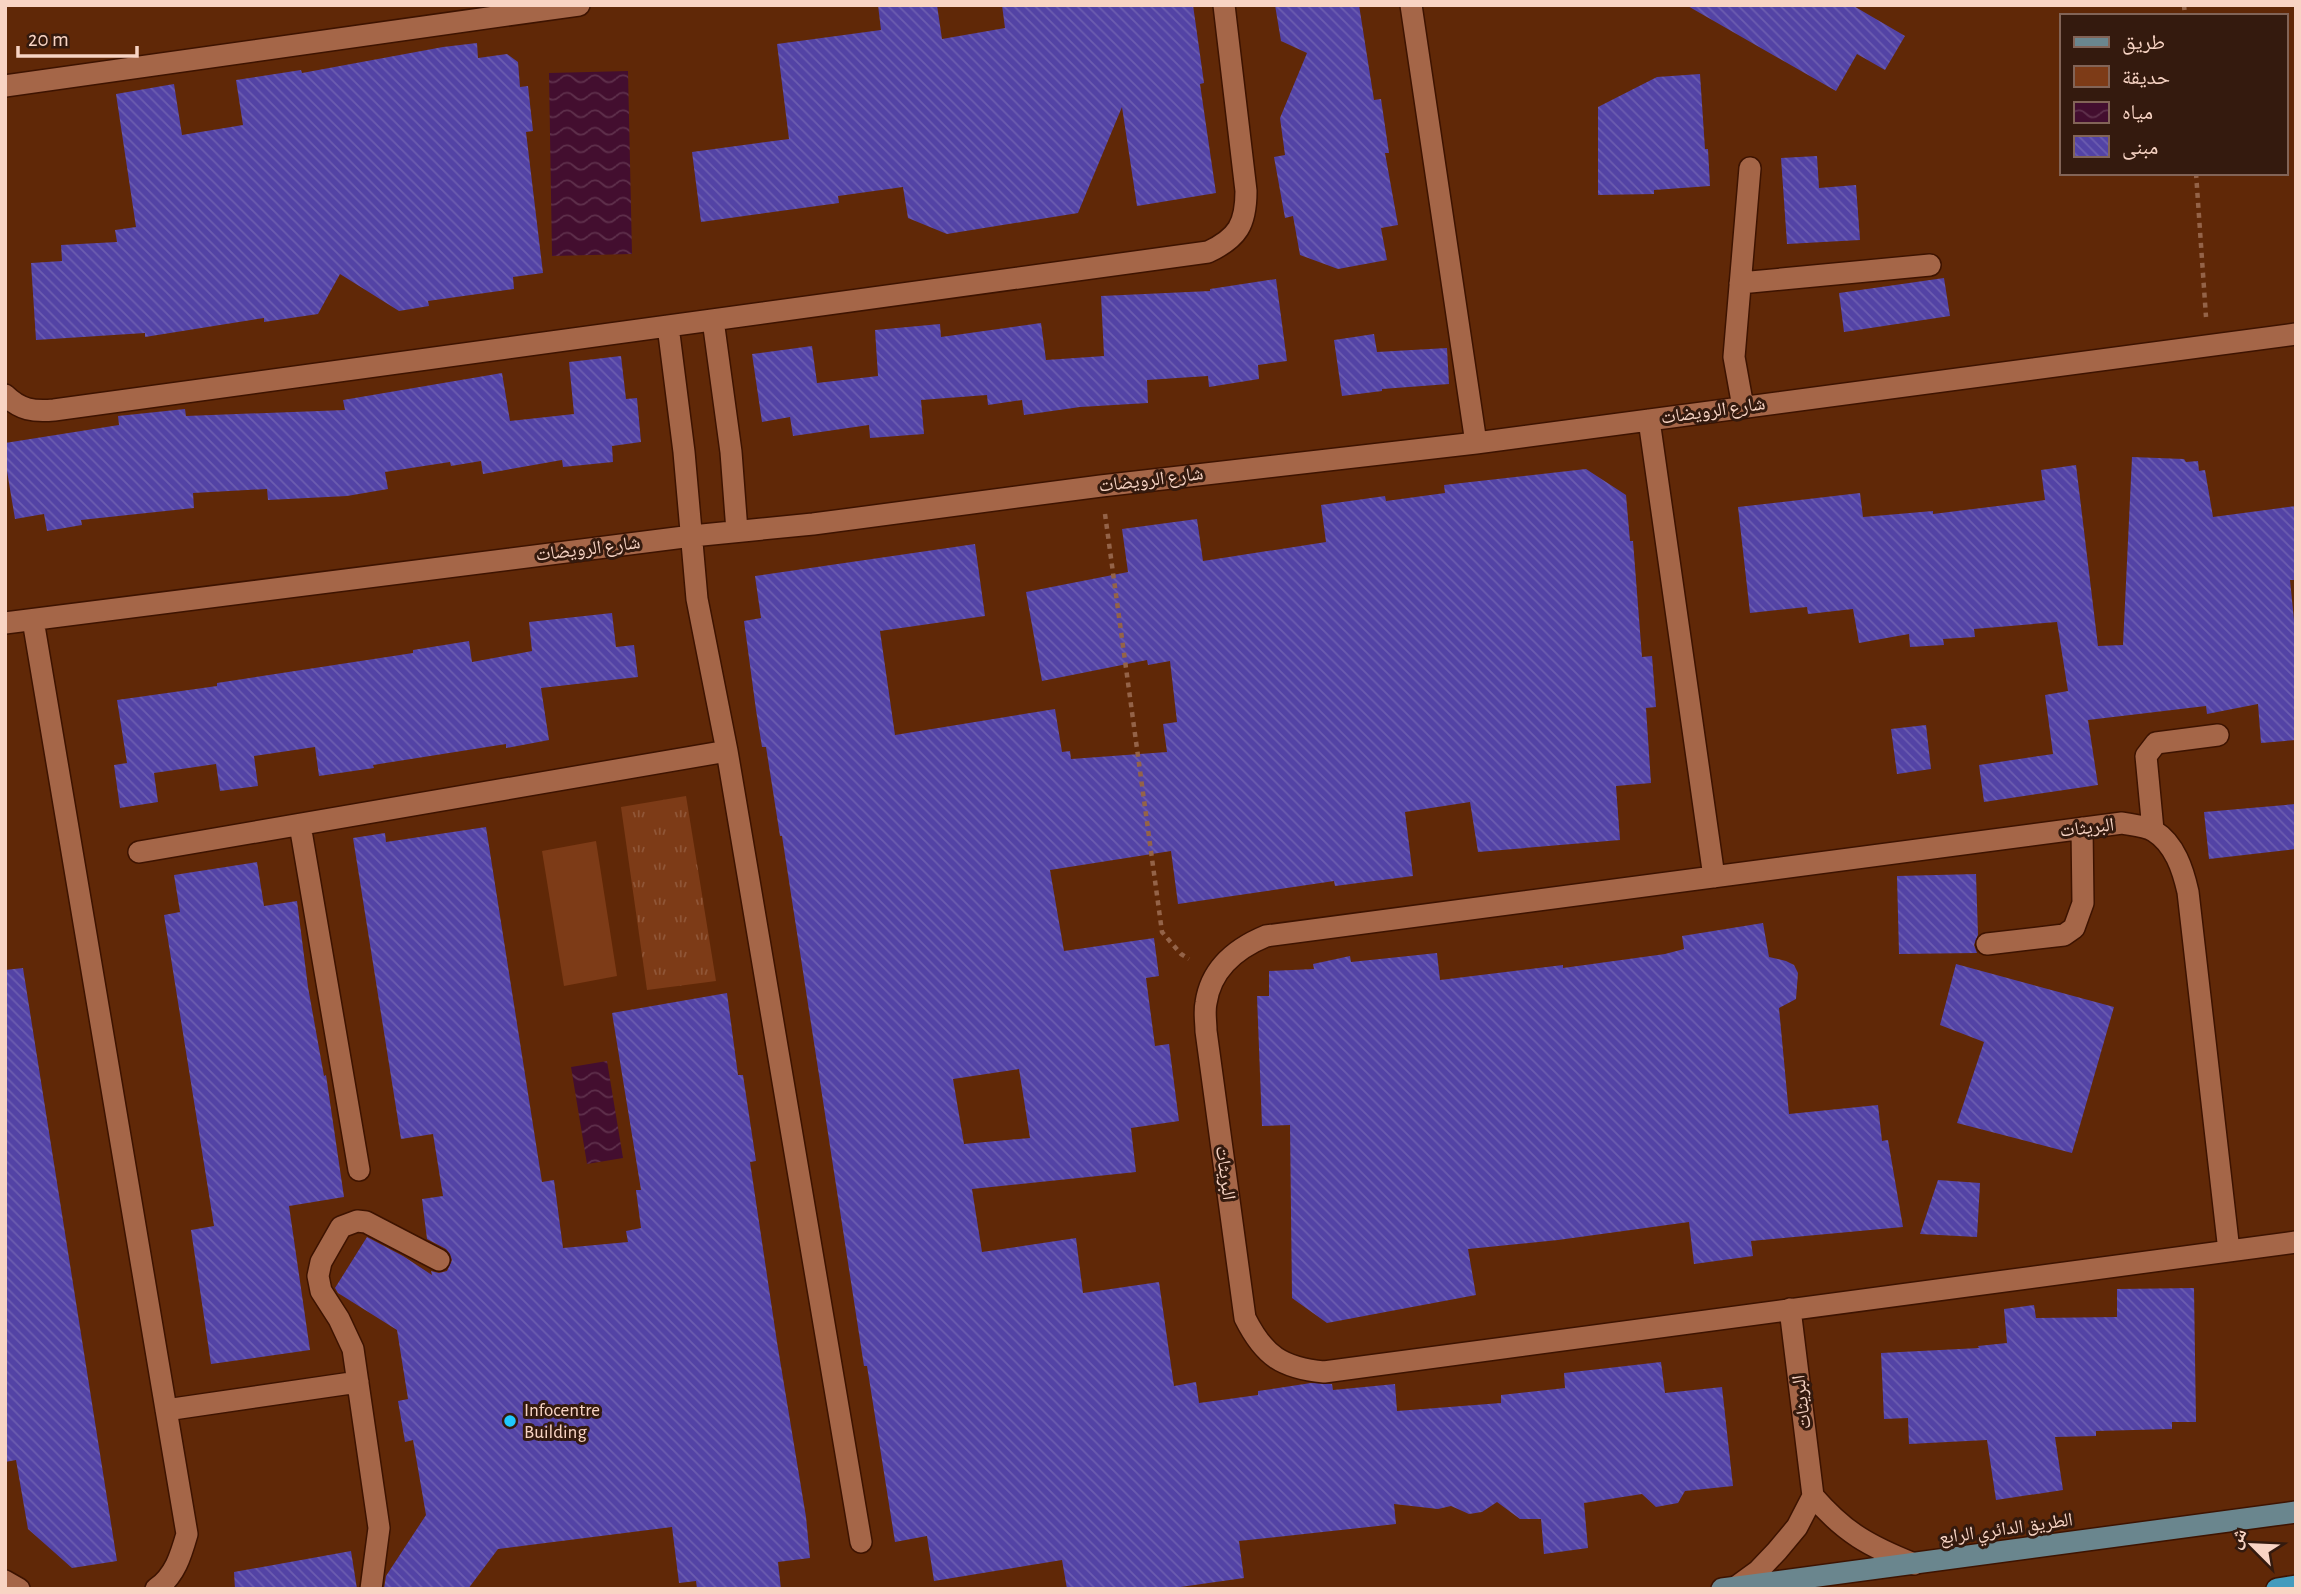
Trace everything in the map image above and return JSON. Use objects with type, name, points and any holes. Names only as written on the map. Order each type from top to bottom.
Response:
[{"type":"highway","points":[[2277,1589],[2296,1586]]},
{"type":"main road","name":"الطريق الدائري الرابع","points":[[1729,1588],[2296,1512]]},
{"type":"street","points":[[5,86],[579,5]]},
{"type":"street","points":[[5,395],[14,404],[33,412],[54,410],[1208,252],[1226,244],[1239,229],[1246,211],[1246,191],[1224,5]]},
{"type":"street","points":[[1411,5],[1476,443]]},
{"type":"street","points":[[1743,407],[1734,356],[1749,168]]},
{"type":"street","points":[[1740,283],[1930,265]]},
{"type":"street","points":[[713,320],[731,452],[737,531]]},
{"type":"street","points":[[668,326],[684,452],[697,599],[727,751],[861,1542]]},
{"type":"street","name":"شارع الرويضات","points":[[5,623],[692,536],[813,524],[1101,486],[1476,443],[2296,334]]},
{"type":"street","points":[[1649,420],[1714,877]]},
{"type":"street","points":[[33,620],[187,1534],[169,1580],[156,1589]]},
{"type":"street","points":[[2218,735],[2156,743],[2146,756],[2153,830],[2169,844],[2183,871],[2188,892],[2229,1251]]},
{"type":"street","points":[[139,852],[727,751]]},
{"type":"street","name":"البريثات","points":[[2153,830],[2122,823],[2082,828],[1266,936],[1247,944],[1229,957],[1216,974],[1206,1002],[1206,1031],[1245,1318],[1257,1341],[1275,1358],[1299,1369],[1324,1372],[1687,1320],[1790,1309],[2296,1242]]},
{"type":"street","points":[[300,825],[359,1170]]},
{"type":"street","points":[[1987,944],[2064,935],[2074,929],[2083,903],[2082,828]]},
{"type":"street","points":[[371,1589],[379,1528],[353,1349],[339,1318],[321,1292],[318,1276],[321,1262],[341,1227],[357,1221],[366,1222],[439,1260]]},
{"type":"street","name":"البريثات","points":[[1790,1309],[1813,1496]]},
{"type":"street","points":[[166,1410],[358,1382]]},
{"type":"street","points":[[1729,1588],[1758,1570],[1777,1552],[1797,1527],[1813,1496],[1829,1514],[1862,1541],[1914,1564]]},
{"type":"street","points":[[5,1581],[19,1589]]},
{"type":"path","points":[[2196,175],[2208,346]]},
{"type":"path","points":[[1101,486],[1162,932],[1181,954],[1216,974]]},
{"type":"green space","points":[[686,796],[716,981],[647,990],[621,807]]},
{"type":"green space","points":[[596,841],[617,976],[564,986],[542,851]]},
{"type":"water","points":[[628,71],[632,254],[552,256],[549,73]]},
{"type":"water","points":[[607,1061],[623,1158],[587,1164],[571,1067]]},
{"type":"building","points":[[878,5],[937,5],[942,39],[1005,28],[1002,5],[1193,5],[1204,83],[1200,84],[1216,193],[1137,206],[1122,107],[1078,213],[947,234],[908,218],[903,187],[838,196],[839,203],[701,222],[692,152],[789,139],[777,44],[881,30]]},
{"type":"building","points":[[1275,5],[1359,5],[1374,100],[1381,99],[1389,153],[1385,153],[1398,225],[1381,228],[1387,260],[1338,269],[1300,255],[1293,216],[1285,218],[1274,157],[1285,155],[1280,118],[1307,53],[1281,41]]},
{"type":"building","points":[[1686,5],[1852,5],[1905,36],[1885,70],[1857,54],[1836,91]]},
{"type":"building","points":[[477,43],[478,58],[507,54],[518,62],[520,87],[528,86],[533,131],[526,132],[543,273],[513,277],[514,289],[428,301],[429,306],[399,311],[340,274],[318,314],[264,322],[264,318],[145,337],[145,333],[36,340],[31,263],[62,261],[61,245],[117,242],[115,230],[136,227],[116,94],[174,84],[182,135],[243,125],[236,80],[301,70],[302,73]]},
{"type":"building","points":[[1700,74],[1710,186],[1654,190],[1654,194],[1598,195],[1598,107],[1657,77]]},
{"type":"building","points":[[1817,156],[1819,188],[1856,185],[1860,240],[1787,244],[1781,158]]},
{"type":"building","points":[[1944,278],[1950,316],[1844,332],[1839,293]]},
{"type":"building","points":[[1276,279],[1287,361],[1258,365],[1259,379],[1209,387],[1208,376],[1147,380],[1148,403],[1080,407],[1024,415],[1022,400],[988,405],[987,395],[921,400],[924,434],[870,438],[869,425],[793,436],[790,417],[762,422],[752,354],[812,346],[817,383],[878,376],[875,330],[940,324],[941,337],[1041,323],[1046,360],[1104,356],[1101,296],[1210,291]]},
{"type":"building","points":[[1374,334],[1377,352],[1447,348],[1449,384],[1382,389],[1342,396],[1334,340]]},
{"type":"building","points":[[621,356],[626,399],[637,398],[641,442],[612,446],[613,462],[563,467],[562,460],[483,474],[481,461],[451,466],[450,462],[385,472],[388,489],[347,496],[268,500],[267,489],[193,493],[194,508],[81,520],[82,525],[47,531],[44,514],[15,519],[5,443],[119,425],[118,416],[185,409],[186,416],[345,410],[343,400],[502,373],[510,421],[574,414],[569,362]]},
{"type":"building","points":[[2132,457],[2198,461],[2199,471],[2205,470],[2213,517],[2296,506],[2296,580],[2290,580],[2296,640],[2296,740],[2261,743],[2258,704],[2207,714],[2206,706],[2088,720],[2098,785],[1984,802],[1979,765],[2053,754],[2045,695],[2068,691],[2057,622],[1974,629],[1975,637],[1943,639],[1944,645],[1910,647],[1909,634],[1859,643],[1853,609],[1808,614],[1807,607],[1750,613],[1738,507],[1860,493],[1863,517],[1933,511],[1933,514],[2045,500],[2041,470],[2076,465],[2098,646],[2123,645]]},
{"type":"building","points":[[1586,469],[1626,495],[1630,541],[1633,541],[1642,657],[1652,656],[1656,707],[1646,708],[1651,783],[1616,786],[1620,840],[1478,852],[1470,802],[1405,812],[1413,876],[1335,886],[1334,881],[1178,904],[1171,851],[1050,870],[1064,951],[1154,938],[1159,976],[1146,978],[1155,1046],[1169,1044],[1179,1121],[1131,1128],[1136,1172],[972,1189],[982,1252],[1076,1238],[1083,1293],[1159,1282],[1174,1386],[1196,1382],[1199,1403],[1258,1395],[1258,1391],[1311,1383],[1332,1384],[1333,1390],[1395,1384],[1397,1411],[1501,1403],[1501,1395],[1565,1388],[1564,1373],[1661,1362],[1665,1393],[1722,1387],[1733,1486],[1685,1491],[1678,1503],[1656,1507],[1642,1494],[1584,1503],[1588,1548],[1544,1554],[1541,1519],[1520,1519],[1497,1502],[1482,1512],[1469,1514],[1451,1506],[1438,1509],[1394,1504],[1396,1524],[1239,1541],[1244,1578],[1166,1589],[1067,1589],[1062,1560],[934,1581],[927,1536],[895,1542],[867,1366],[864,1366],[782,836],[766,747],[762,747],[756,710],[744,621],[761,618],[755,576],[975,544],[985,616],[880,631],[895,735],[1055,709],[1062,752],[1070,751],[1071,759],[1167,752],[1163,724],[1177,722],[1170,661],[1148,665],[1147,660],[1042,681],[1026,592],[1128,572],[1122,529],[1197,519],[1203,561],[1326,542],[1321,505],[1385,496],[1386,501],[1445,493],[1444,485]],"holes":[[[1019,1069],[1030,1138],[964,1144],[953,1079]]]},
{"type":"building","points":[[612,613],[616,647],[634,645],[638,677],[541,688],[549,740],[506,748],[506,744],[319,776],[315,747],[254,756],[258,786],[220,791],[216,764],[154,773],[158,802],[120,808],[114,765],[127,763],[117,700],[217,686],[217,683],[413,653],[413,650],[469,641],[472,662],[532,651],[529,622]]},
{"type":"building","points":[[1926,725],[1931,769],[1897,774],[1891,729]]},
{"type":"building","points":[[2296,804],[2296,849],[2209,859],[2204,812]]},
{"type":"building","points":[[486,827],[542,1182],[554,1180],[563,1248],[628,1242],[626,1231],[641,1228],[636,1190],[641,1190],[612,1013],[727,993],[738,1075],[743,1075],[756,1161],[750,1162],[806,1517],[810,1558],[778,1562],[781,1589],[697,1589],[696,1581],[679,1583],[672,1527],[498,1549],[468,1589],[384,1589],[386,1576],[426,1515],[413,1440],[405,1442],[398,1401],[408,1399],[397,1330],[338,1293],[335,1288],[367,1237],[432,1275],[431,1271],[447,1271],[452,1260],[446,1249],[427,1239],[422,1199],[443,1196],[433,1134],[401,1139],[353,838],[385,833],[386,842]]},
{"type":"building","points":[[257,862],[264,906],[297,901],[308,987],[324,1076],[326,1075],[344,1197],[289,1206],[310,1350],[211,1364],[191,1230],[214,1226],[164,915],[180,912],[174,875]]},
{"type":"building","points":[[1976,874],[1978,935],[1974,945],[1977,953],[1899,954],[1897,876]]},
{"type":"building","points":[[1763,923],[1769,957],[1794,965],[1798,973],[1796,999],[1779,1008],[1789,1114],[1878,1105],[1882,1141],[1888,1140],[1903,1227],[1751,1241],[1753,1256],[1694,1264],[1689,1222],[1468,1249],[1476,1295],[1327,1323],[1292,1298],[1290,1125],[1262,1126],[1257,996],[1269,996],[1269,971],[1314,969],[1313,964],[1350,956],[1351,962],[1437,953],[1440,980],[1563,965],[1563,968],[1665,954],[1684,949],[1682,936]]},
{"type":"building","points":[[1956,964],[2114,1007],[2072,1153],[1957,1123],[1984,1042],[1940,1025]]},
{"type":"building","points":[[23,968],[117,1561],[72,1568],[28,1529],[16,1460],[5,1462],[5,970]]},
{"type":"building","points":[[1938,1180],[1980,1183],[1977,1237],[1920,1234]]},
{"type":"building","points":[[2194,1288],[2196,1422],[2172,1422],[2172,1429],[2096,1431],[2096,1436],[2055,1437],[2063,1490],[1996,1500],[1987,1440],[1909,1444],[1908,1418],[1884,1419],[1881,1353],[1979,1348],[1978,1346],[2007,1343],[2004,1309],[2034,1305],[2036,1318],[2117,1317],[2117,1289]]},
{"type":"building","points":[[351,1551],[357,1589],[235,1589],[234,1572]]},
{"type":"place","name":"Infocentre Building","points":[[510,1421]]}]
